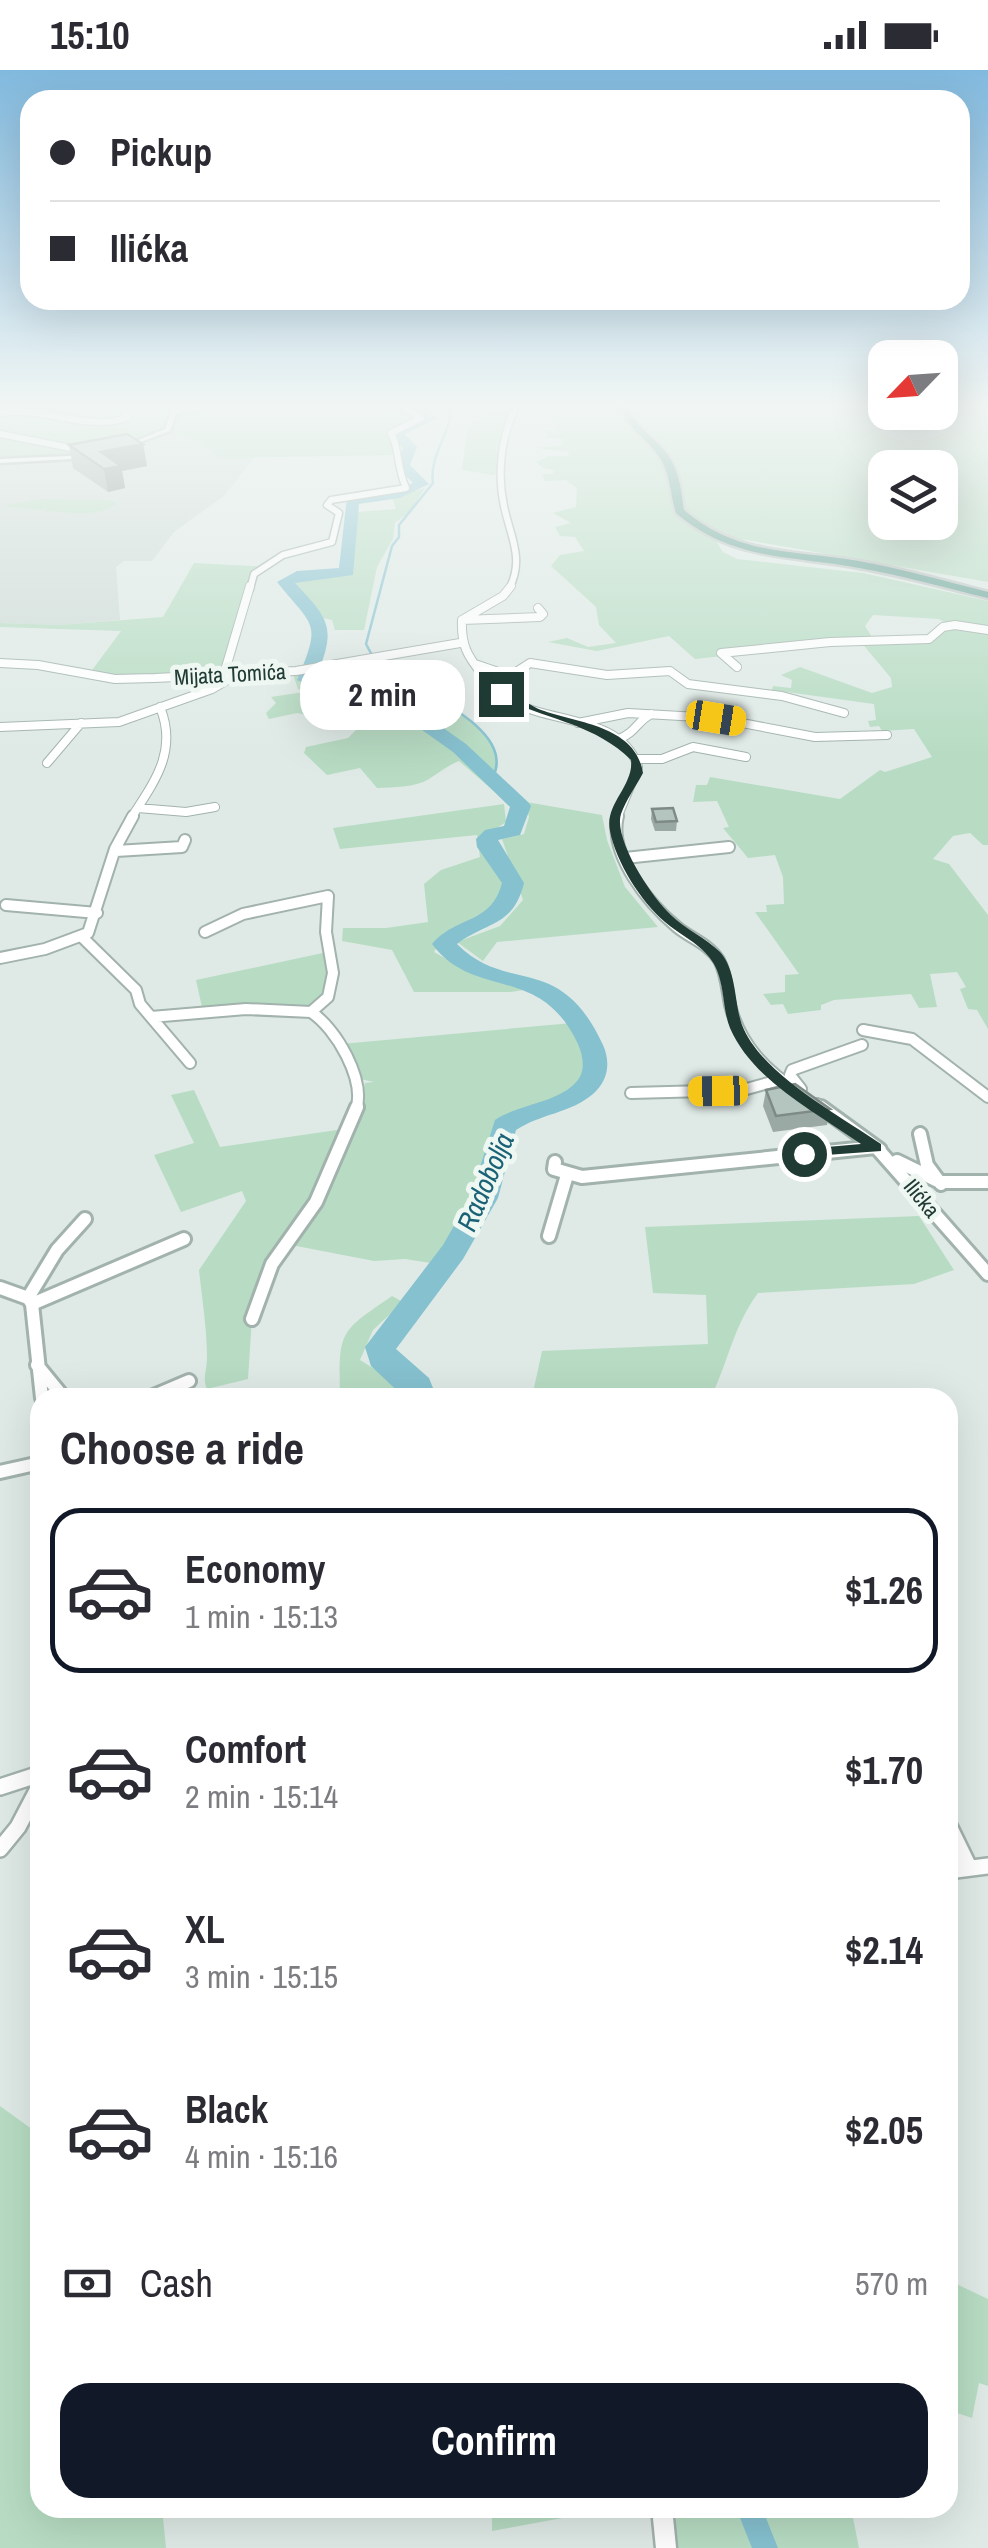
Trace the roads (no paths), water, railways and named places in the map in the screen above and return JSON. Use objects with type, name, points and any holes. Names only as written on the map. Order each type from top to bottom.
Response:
[{"type":"main road","points":[[693,523],[702,532],[744,550],[838,561],[988,595]]},
{"type":"street","points":[[224,674],[254,574],[283,555],[332,542],[337,523]]},
{"type":"street","points":[[462,620],[512,586],[518,550],[511,523]]},
{"type":"street","points":[[462,620],[540,618],[543,614],[538,608]]},
{"type":"street","points":[[462,620],[460,643],[501,694],[518,704],[578,722],[616,740],[636,759],[662,759],[693,747],[746,757]]},
{"type":"street","points":[[738,667],[721,653],[830,642],[920,640],[955,625],[988,630]]},
{"type":"street","name":"Mijata Tomića","points":[[0,664],[38,665],[115,679],[236,674],[325,666],[460,643]]},
{"type":"street","points":[[474,664],[510,676],[530,663],[608,676],[670,671],[688,684],[782,696],[844,714]]},
{"type":"street","points":[[0,727],[120,722],[220,686],[236,674]]},
{"type":"street","points":[[0,958],[88,933],[116,851],[158,779],[171,748],[170,726],[160,707]]},
{"type":"street","points":[[578,722],[628,713],[651,714],[716,718],[814,737],[887,736]]},
{"type":"street","points":[[616,740],[635,732],[642,719],[651,714]]},
{"type":"street","points":[[47,763],[82,723]]},
{"type":"street","name":"Ilićka","points":[[636,759],[638,773],[614,817],[625,858],[648,897],[665,916],[716,955],[742,1041],[779,1080],[876,1148],[988,1274]]},
{"type":"street","points":[[138,808],[186,812],[214,807]]},
{"type":"street","points":[[116,851],[168,850],[182,847],[185,840]]},
{"type":"street","points":[[625,858],[730,847]]},
{"type":"street","points":[[205,932],[234,916],[328,896],[326,932],[334,972],[328,997],[311,1012]]},
{"type":"street","points":[[6,905],[96,912]]},
{"type":"street","points":[[82,937],[136,990],[140,1004],[190,1063]]},
{"type":"street","points":[[151,1017],[246,1009],[311,1012],[333,1032],[355,1080],[358,1104],[316,1202],[272,1264],[252,1318]]},
{"type":"street","points":[[863,1030],[905,1036],[920,1043],[936,1060],[988,1097]]},
{"type":"street","points":[[804,1096],[790,1074],[792,1070],[862,1045]]},
{"type":"street","points":[[631,1093],[744,1090],[779,1080]]},
{"type":"street","points":[[920,1134],[927,1165],[942,1184]]},
{"type":"street","points":[[555,1162],[554,1168],[566,1175],[582,1177],[876,1148],[919,1177],[942,1184],[988,1182]]},
{"type":"street","points":[[549,1236],[566,1175]]},
{"type":"street","points":[[40,1388],[30,1301],[56,1250],[84,1220]]},
{"type":"street","points":[[0,1288],[30,1301],[184,1239]]},
{"type":"street","points":[[37,1365],[56,1388]]},
{"type":"street","points":[[173,1388],[189,1381]]},
{"type":"street","points":[[0,1472],[30,1465]]},
{"type":"street","points":[[0,1787],[30,1777]]},
{"type":"street","points":[[0,1849],[30,1804]]},
{"type":"street","points":[[958,1838],[979,1866]]},
{"type":"street","points":[[663,2518],[666,2548]]},
{"type":"water","points":[[740,2518],[766,2518],[778,2548],[752,2548]]},
{"type":"waterway","name":"Radobolja","points":[[350,523],[347,572],[297,576],[285,582],[318,617],[322,642],[306,680],[318,685],[371,675],[379,679],[392,699],[460,748],[521,806],[513,831],[492,834],[487,839],[488,847],[513,883],[503,909],[444,944],[459,959],[477,968],[540,986],[560,999],[578,1019],[593,1050],[595,1064],[590,1082],[578,1093],[504,1126],[484,1198],[453,1252],[380,1347],[382,1358],[418,1388]]},
{"type":"waterway","name":"Radobolja","points":[[401,523],[366,644],[379,664],[476,725],[490,741],[496,758],[493,777]]}]
